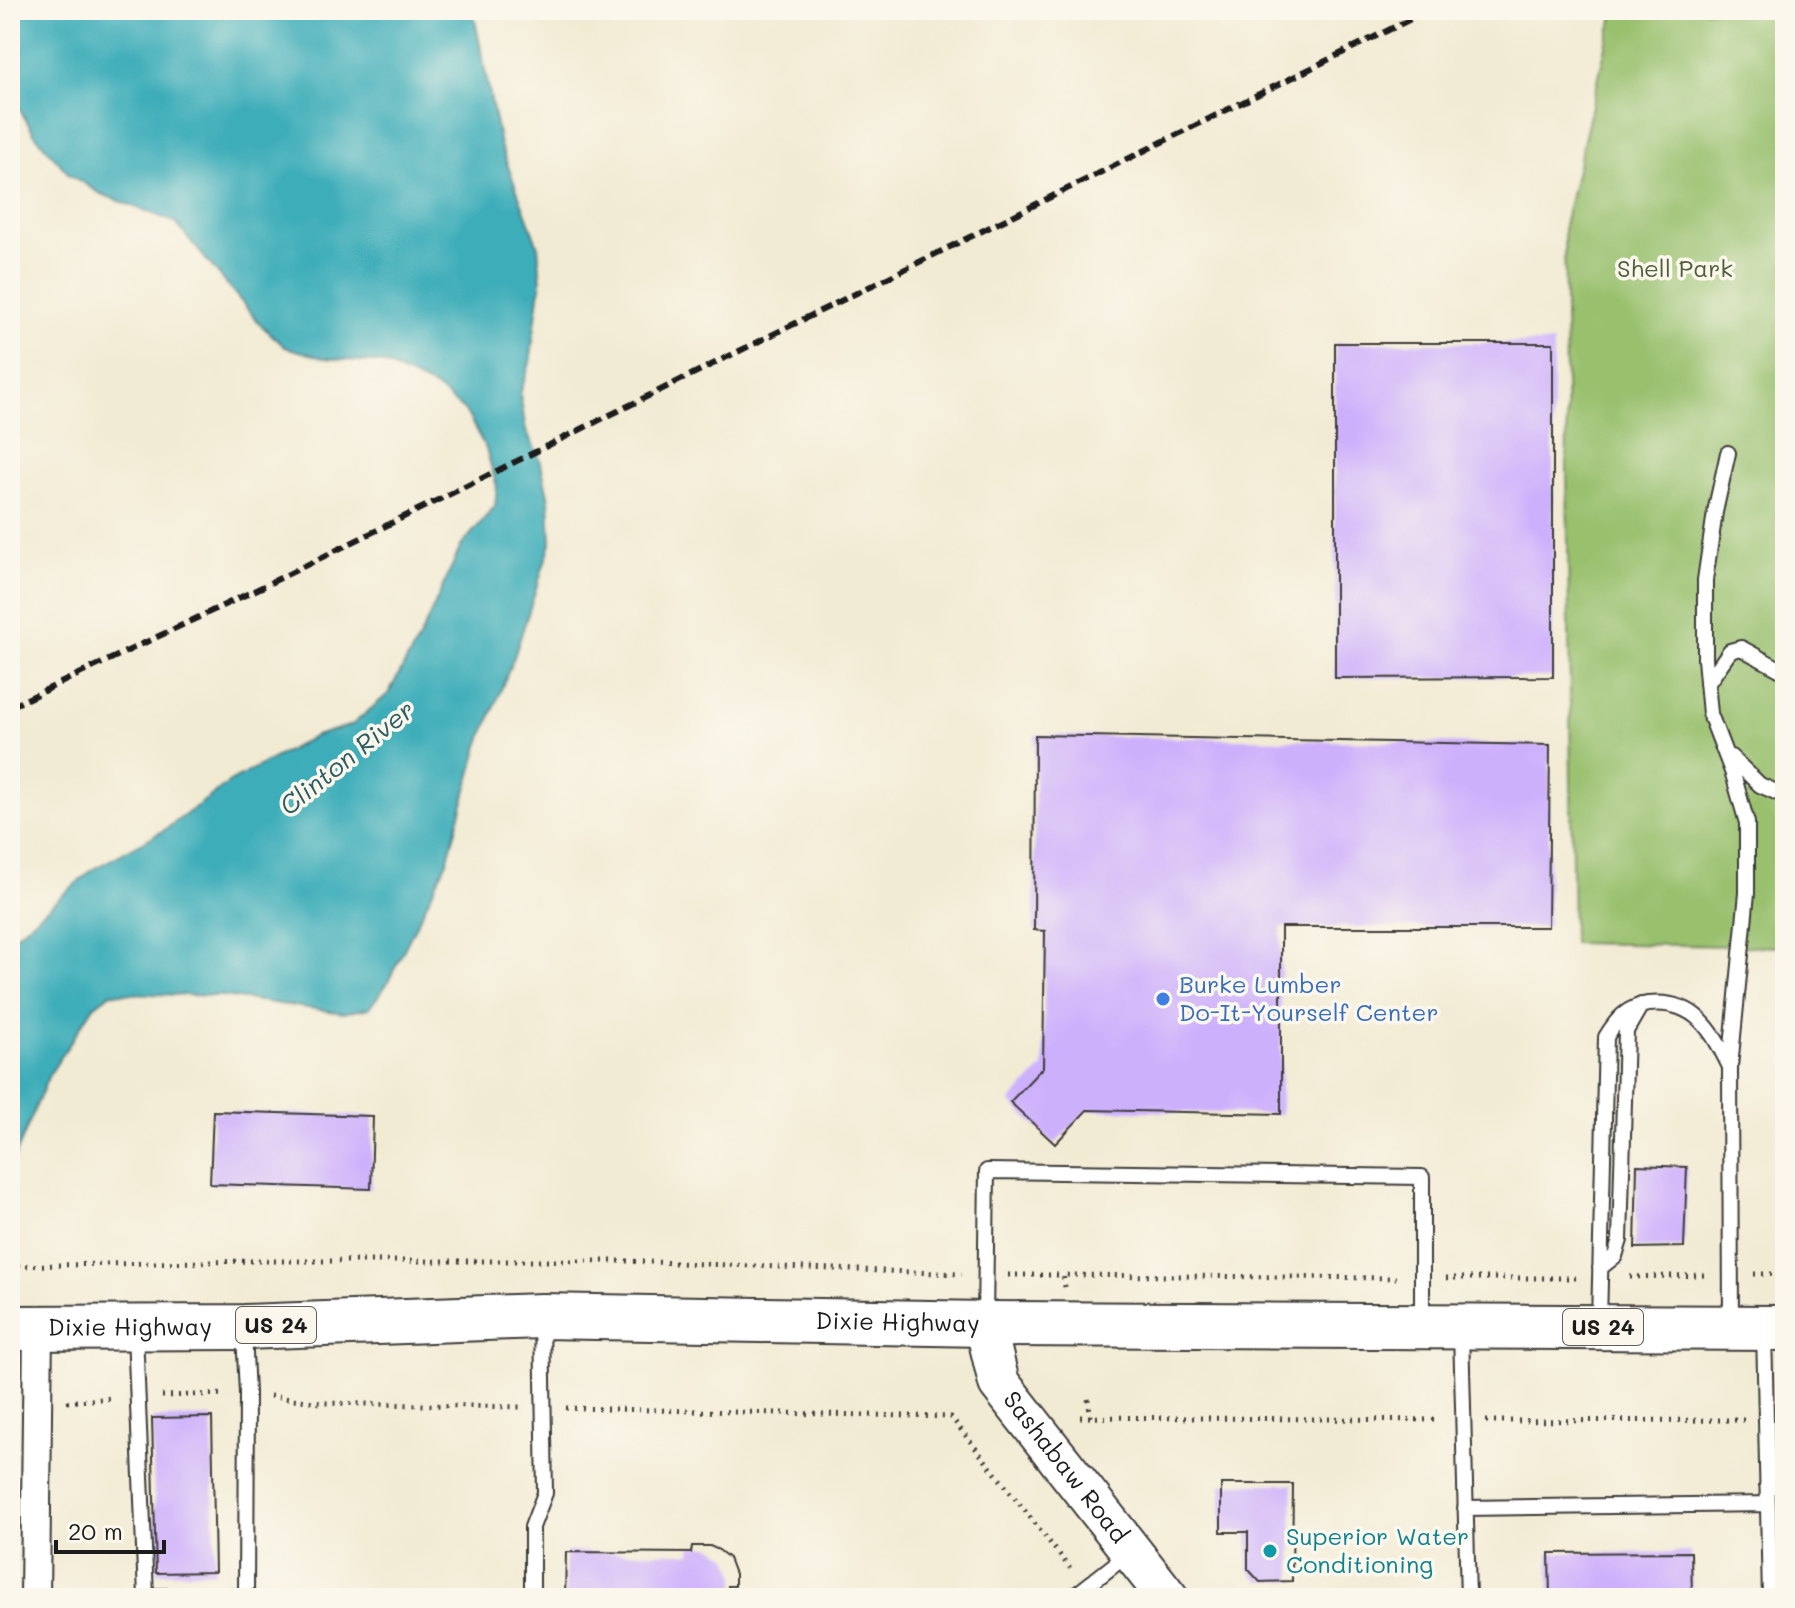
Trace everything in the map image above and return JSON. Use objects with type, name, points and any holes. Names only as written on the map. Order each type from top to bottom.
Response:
[{"type":"main road","name":"Dixie Highway","points":[[24,1327],[244,1327],[542,1316],[985,1324],[1760,1327]]},
{"type":"street","name":"Sashabaw Road","points":[[985,1324],[999,1383],[1168,1598]]},
{"type":"street","points":[[24,1327],[35,1598]]},
{"type":"lane","points":[[1728,453],[1705,580],[1707,685],[1710,714],[1725,750],[1747,823],[1747,893],[1730,1067],[1760,1327],[1766,1420],[1770,1598]]},
{"type":"lane","points":[[1707,685],[1730,651],[1741,648],[1785,672]]},
{"type":"lane","points":[[1725,750],[1760,785],[1785,796]]},
{"type":"lane","points":[[1599,1327],[1606,1037],[1617,1018],[1635,1006],[1659,1003],[1682,1006],[1701,1021],[1717,1040],[1730,1067]]},
{"type":"lane","points":[[985,1324],[987,1171],[1422,1177],[1441,1326],[1463,1420],[1468,1598]]},
{"type":"lane","points":[[532,1598],[532,1527],[545,1493],[542,1316]]},
{"type":"lane","points":[[135,1328],[146,1596],[246,1597],[247,1393],[244,1327]]},
{"type":"lane","points":[[1767,1485],[1785,1485]]},
{"type":"lane","points":[[1465,1508],[1768,1504]]},
{"type":"lane","points":[[1072,1598],[1131,1551]]},
{"type":"path","points":[[13,1266],[251,1261],[626,1261],[985,1275],[1063,1275]]},
{"type":"path","points":[[1088,1399],[1091,1417]]},
{"type":"path","points":[[322,1403],[951,1417],[1086,1587]]},
{"type":"path","points":[[1080,1417],[1766,1420]]},
{"type":"green space","name":"Shell Park","points":[[1785,10],[1785,947],[1573,943],[1564,225],[1614,12]]},
{"type":"water","name":"Clinton River","points":[[10,10],[473,10],[500,145],[538,246],[541,281],[530,363],[520,394],[526,431],[540,459],[549,500],[551,543],[514,657],[479,746],[447,862],[387,984],[369,1008],[343,1013],[223,996],[111,993],[94,1006],[48,1077],[10,1169],[10,940],[92,870],[166,829],[231,781],[315,736],[352,725],[388,694],[420,637],[461,546],[495,506],[497,487],[486,449],[466,412],[435,387],[382,363],[324,358],[285,347],[260,324],[175,222],[101,194],[69,174],[35,135],[10,93]]},
{"type":"building","points":[[1335,343],[1553,343],[1553,677],[1335,678]]},
{"type":"building","name":"Burke Lumber Do-It-Yourself Center","points":[[1035,735],[1550,745],[1548,927],[1281,927],[1281,1114],[1087,1110],[1055,1144],[1010,1102],[1043,1067],[1045,931],[1034,930]]},
{"type":"building","points":[[213,1111],[373,1116],[371,1189],[210,1184]]},
{"type":"building","points":[[1637,1165],[1687,1167],[1684,1247],[1635,1248]]},
{"type":"building","points":[[212,1417],[215,1572],[156,1573],[152,1418]]},
{"type":"building","name":"Superior Water Conditioning","points":[[1221,1484],[1293,1484],[1292,1581],[1260,1582],[1248,1569],[1248,1532],[1221,1532]]},
{"type":"building","points":[[692,1546],[710,1546],[729,1558],[735,1574],[735,1586],[728,1586],[728,1598],[565,1598],[566,1552],[691,1553]]},
{"type":"building","points":[[1691,1552],[1692,1598],[1550,1598],[1549,1553]]},
{"type":"railway","points":[[10,707],[264,586],[1429,10]]},
{"type":"place","name":"Burke Lumber Do-It-Yourself Center","points":[[1163,999]]},
{"type":"place","name":"Superior Water Conditioning","points":[[1270,1551]]}]
